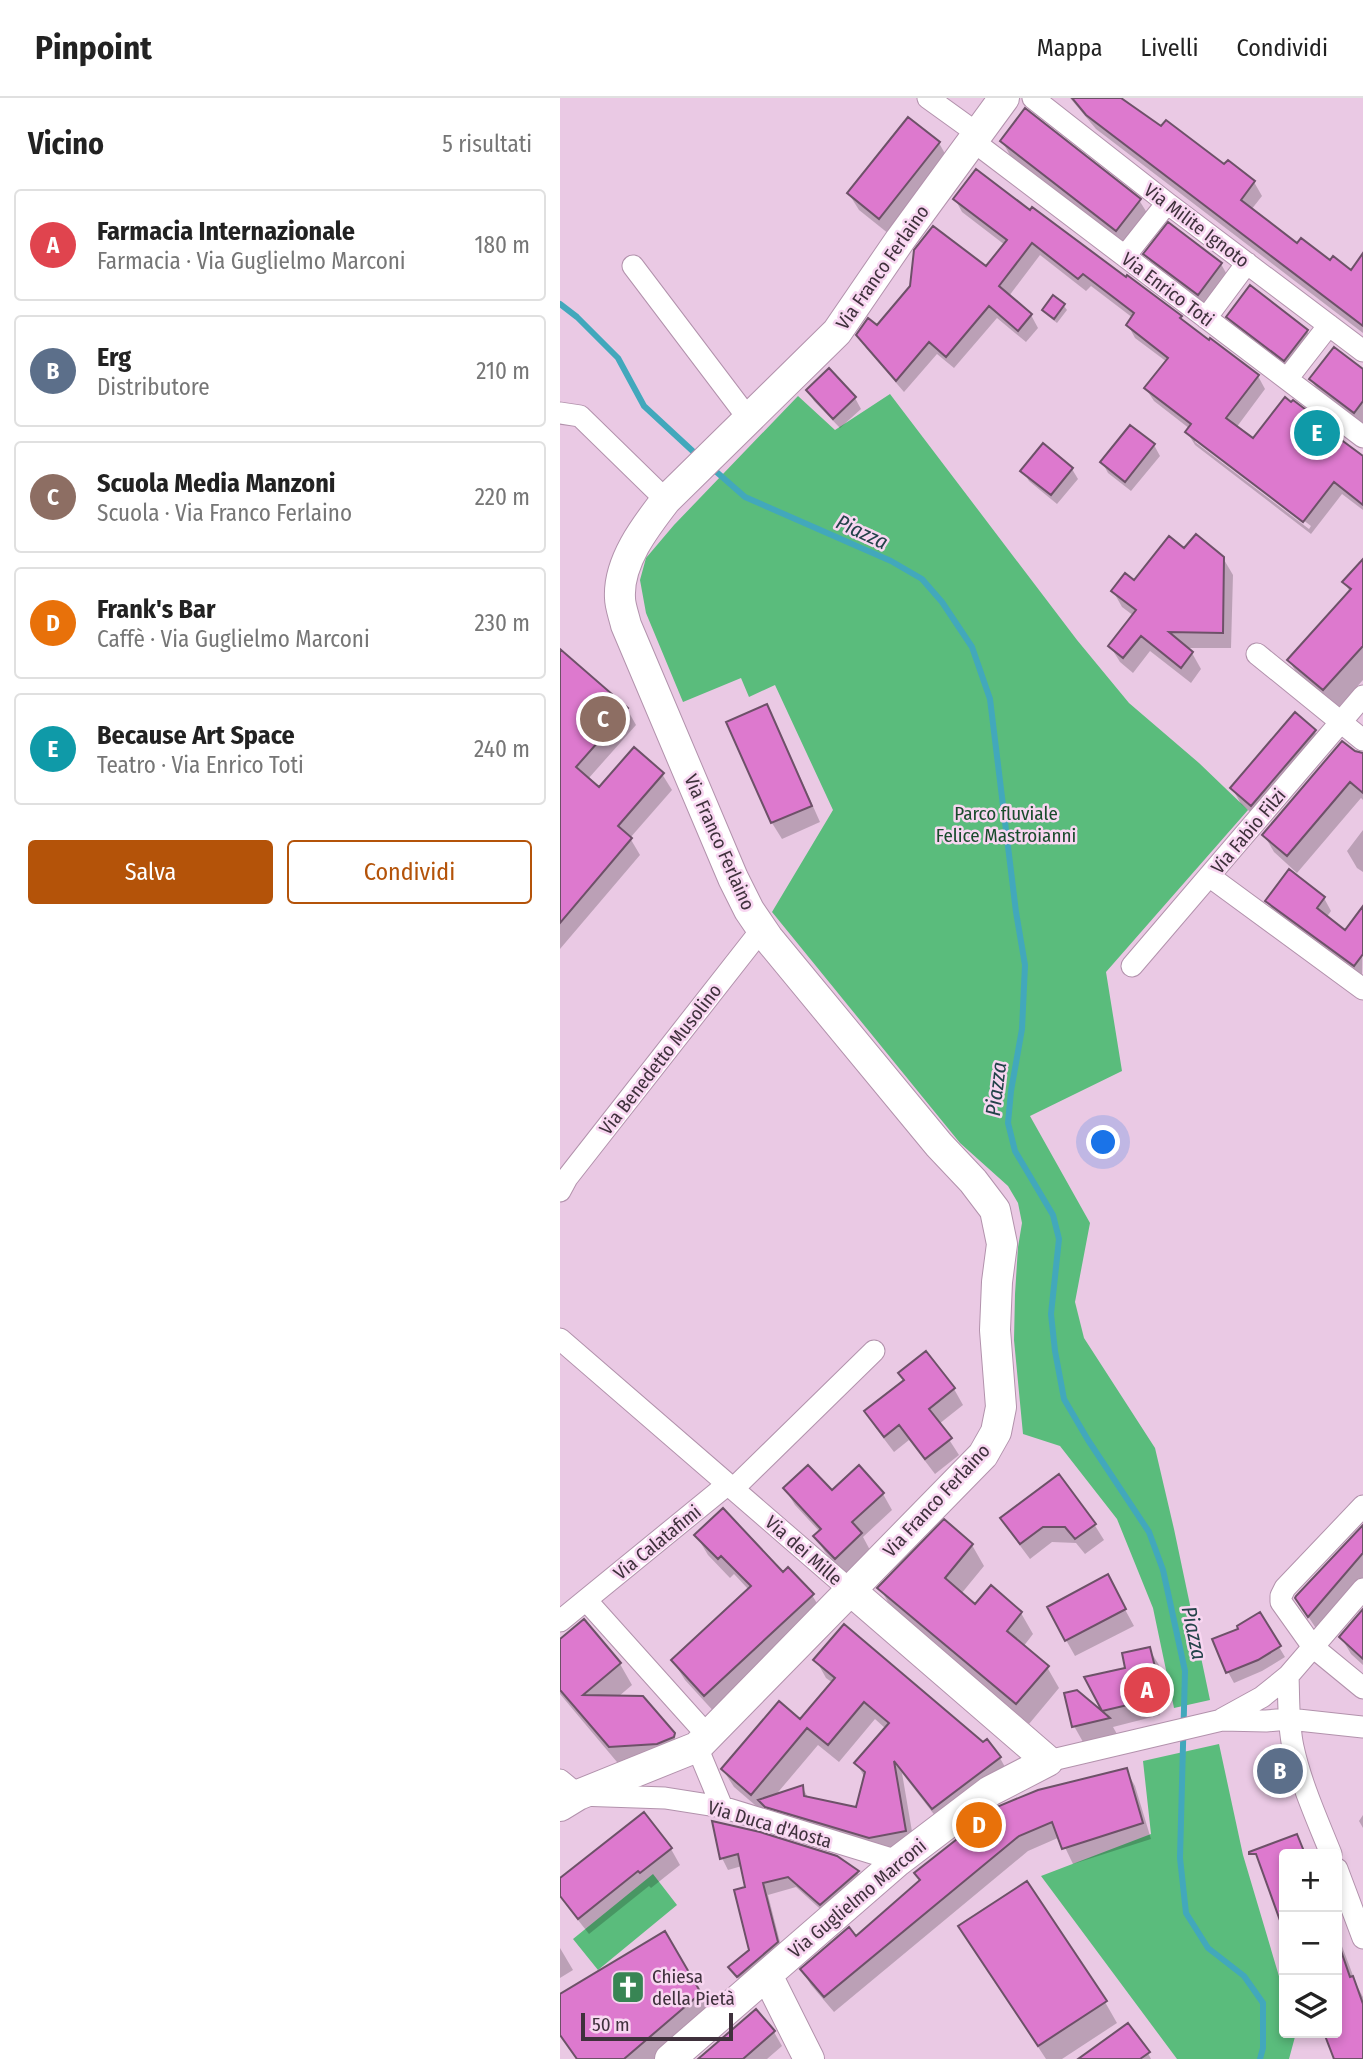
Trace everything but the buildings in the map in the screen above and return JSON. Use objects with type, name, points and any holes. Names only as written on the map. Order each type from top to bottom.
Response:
[{"type":"main road","name":"Via Franco Ferlaino","points":[[703,1741],[983,1455],[996,1432],[1001,1407],[995,1330],[1002,1244],[995,1210],[749,910],[625,625],[620,598],[624,570],[650,520],[739,427],[837,332],[900,240],[1004,98]]},
{"type":"main road","name":"Via dei Mille","points":[[850,1590],[1048,1761]]},
{"type":"main road","points":[[566,1794],[703,1741]]},
{"type":"main road","name":"Via Guglielmo Marconi","points":[[670,2059],[898,1861],[990,1791],[1048,1761]]},
{"type":"main road","points":[[767,1975],[809,2059]]},
{"type":"street","name":"Via Enrico Toti","points":[[929,98],[1125,256],[1363,437]]},
{"type":"street","name":"Via Milite Ignoto","points":[[1033,98],[1363,351]]},
{"type":"street","points":[[1125,256],[1167,203]]},
{"type":"street","points":[[1206,318],[1247,264]]},
{"type":"street","points":[[634,266],[739,427]]},
{"type":"street","points":[[1287,379],[1329,325]]},
{"type":"street","points":[[560,413],[580,416],[676,491]]},
{"type":"street","points":[[1257,654],[1363,740]]},
{"type":"street","name":"Via Fabio Filzi","points":[[1132,966],[1363,696]]},
{"type":"street","points":[[1209,876],[1363,989]]},
{"type":"street","name":"Via Benedetto Musolino","points":[[560,1191],[567,1178],[762,929]]},
{"type":"street","name":"Via dei Mille","points":[[560,1339],[850,1590]]},
{"type":"street","name":"Via Calatafimi","points":[[560,1621],[731,1487],[874,1351]]},
{"type":"street","points":[[1363,1506],[1285,1588],[1281,1596],[1281,1602],[1313,1647],[1363,1688]]},
{"type":"street","points":[[1222,1720],[1262,1697],[1288,1676],[1363,1589]]},
{"type":"street","points":[[586,1600],[703,1741],[722,1807]]},
{"type":"street","points":[[1288,1676],[1289,1719],[1293,1745],[1329,1849]]},
{"type":"street","points":[[1222,1720],[1289,1719],[1363,1727]]},
{"type":"street","name":"Via Guglielmo Marconi","points":[[1048,1761],[1222,1720]]},
{"type":"street","name":"Via Duca d'Aosta","points":[[566,1794],[665,1798],[722,1807],[898,1861]]},
{"type":"street","points":[[1342,1883],[1363,1937]]},
{"type":"green space","name":"Parco fluviale Felice Mastroianni","points":[[890,394],[1077,640],[1129,703],[1199,763],[1248,810],[1106,972],[1122,1071],[1030,1116],[1090,1223],[1075,1302],[1084,1338],[1155,1448],[1210,1700],[1174,1708],[1153,1608],[1117,1519],[1060,1446],[1023,1434],[1014,1340],[1018,1247],[1022,1223],[1018,1203],[1008,1186],[960,1143],[772,912],[833,810],[775,685],[749,697],[741,678],[683,702],[646,613],[640,580],[646,558],[674,525],[798,396],[835,430]]},
{"type":"green space","points":[[1219,1744],[1243,1855],[1279,1976],[1279,2038],[1295,2038],[1289,2059],[1177,2059],[1041,1876],[1151,1834],[1143,1761]]},
{"type":"green space","points":[[653,1874],[677,1905],[598,1970],[573,1939]]},
{"type":"waterway","name":"Piazza","points":[[560,304],[618,358],[644,406],[698,456]]},
{"type":"waterway","name":"Piazza","points":[[712,468],[745,497],[891,561],[922,579],[942,602],[972,647],[990,699],[1025,965],[1022,1029],[1008,1123],[1015,1151],[1053,1215],[1059,1239],[1051,1314],[1064,1399],[1149,1532],[1163,1570],[1185,1671],[1180,1858],[1186,1913],[1208,1948],[1244,1976],[1263,2003],[1263,2048],[1260,2059]]},
{"type":"place","name":"Because Art Space","points":[[1317,433]]},
{"type":"place","name":"Scuola Media Manzoni","points":[[603,719]]},
{"type":"place","name":"Farmacia Internazionale","points":[[1147,1690]]},
{"type":"place","name":"Erg","points":[[1280,1771]]},
{"type":"place","name":"Frank's Bar","points":[[979,1825]]},
{"type":"place","name":"Chiesa della Pietà","points":[[628,1987]]}]
